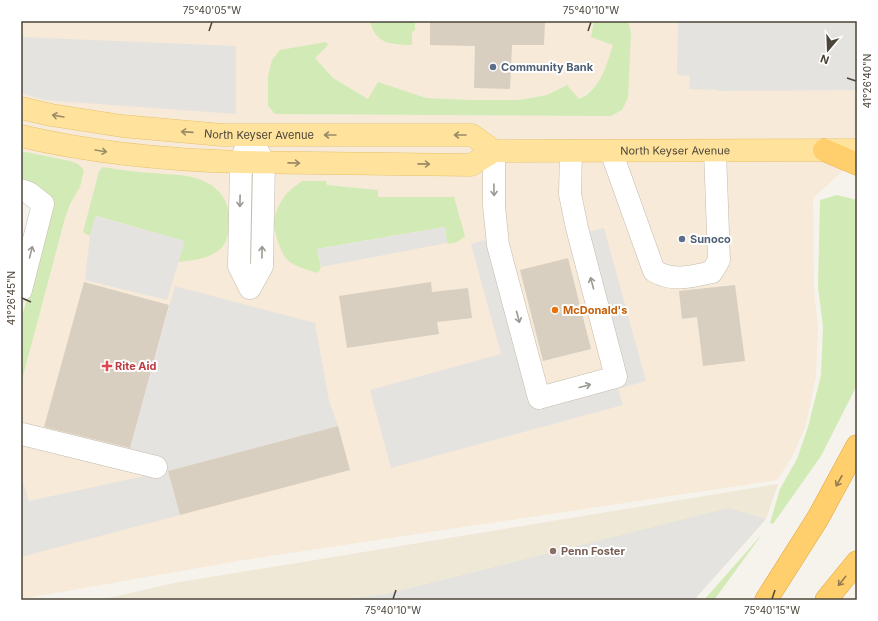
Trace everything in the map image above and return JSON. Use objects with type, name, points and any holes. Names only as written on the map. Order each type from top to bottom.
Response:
[{"type":"highway","points":[[824,150],[857,164]]},
{"type":"highway","points":[[766,600],[818,518],[857,446]]},
{"type":"highway","points":[[826,600],[857,562]]},
{"type":"main road","name":"North Keyser Avenue","points":[[21,108],[51,115],[122,126],[250,136],[472,135],[494,151],[857,150]]},
{"type":"main road","points":[[21,136],[119,154],[205,161],[264,163],[471,165],[494,151]]},
{"type":"lane","points":[[250,136],[264,163],[262,266],[250,288],[239,266],[241,162],[250,136]]},
{"type":"lane","points":[[494,151],[494,206],[498,245],[539,398],[616,377],[577,228],[570,194],[571,151]]},
{"type":"lane","points":[[611,151],[654,271],[664,276],[684,278],[712,272],[719,260],[715,151]]},
{"type":"lane","points":[[21,190],[29,193],[43,204],[21,290]]},
{"type":"lane","points":[[22,434],[156,467]]},
{"type":"shaded area","points":[[21,21],[370,21],[385,41],[394,45],[412,45],[412,32],[415,30],[415,21],[594,21],[592,26],[613,45],[607,65],[598,84],[579,99],[567,85],[547,95],[519,100],[473,100],[426,98],[378,83],[368,99],[333,78],[315,58],[328,45],[326,42],[268,106],[275,114],[611,116],[622,110],[631,32],[628,21],[857,21],[857,158],[813,198],[814,289],[818,329],[816,377],[805,428],[792,457],[777,480],[238,561],[21,599],[21,384],[65,218],[70,204],[80,187],[70,161],[21,151]],"holes":[[[103,167],[122,171],[214,254],[178,262],[95,216],[83,232],[99,171]],[[326,181],[327,185],[377,190],[378,197],[454,197],[321,267],[308,270],[296,266],[285,257]]]},
{"type":"shaded area","points":[[678,21],[857,21],[857,90],[718,91],[689,89],[690,76],[677,75]]},
{"type":"shaded area","points":[[21,37],[236,46],[236,114],[43,100],[21,93]]},
{"type":"shaded area","points":[[95,216],[185,241],[167,300],[85,280],[90,236]]},
{"type":"shaded area","points":[[445,227],[447,243],[321,267],[317,249]]},
{"type":"shaded area","points":[[604,228],[646,381],[618,389],[623,405],[391,468],[370,390],[501,354],[471,244],[488,239],[534,406],[627,381],[587,232]]},
{"type":"shaded area","points":[[175,286],[315,323],[329,401],[338,426],[168,471],[180,515],[21,557],[21,475],[29,501],[167,471],[129,451]]},
{"type":"shaded area","name":"Penn Foster","points":[[778,484],[766,519],[694,600],[100,600],[174,583]]},
{"type":"shaded area","points":[[729,508],[766,519],[694,600],[343,600],[386,594]]},
{"type":"green space","points":[[370,21],[415,21],[415,30],[412,32],[412,45],[385,42],[380,39],[372,29]]},
{"type":"green space","points":[[594,21],[628,21],[631,32],[628,98],[622,110],[611,116],[275,114],[268,106],[268,76],[272,60],[280,50],[326,42],[328,45],[315,58],[333,78],[368,99],[378,82],[426,98],[473,100],[519,100],[547,95],[567,85],[579,99],[586,95],[598,83],[605,69],[613,45],[591,37]]},
{"type":"green space","points":[[21,151],[70,161],[78,164],[84,170],[80,187],[70,204],[65,218],[21,384],[21,320],[51,211],[21,185]]},
{"type":"green space","points":[[103,167],[186,176],[202,180],[211,185],[219,191],[228,207],[229,227],[224,245],[219,250],[207,257],[178,262],[184,241],[96,216],[90,236],[83,232],[99,171]]},
{"type":"green space","points":[[302,181],[326,181],[327,185],[378,190],[378,197],[454,197],[465,236],[454,243],[447,243],[445,227],[317,249],[321,267],[318,273],[305,269],[292,263],[285,257],[277,239],[274,225],[276,214],[283,199],[287,193]]},
{"type":"green space","points":[[837,195],[857,200],[857,385],[821,456],[773,524],[770,523],[780,489],[797,459],[808,427],[821,375],[823,327],[818,287],[820,200]]},
{"type":"green space","points":[[763,533],[714,600],[704,600]]},
{"type":"building","name":"Community Bank","points":[[430,21],[545,21],[544,45],[512,45],[510,89],[474,88],[475,46],[430,45]]},
{"type":"building","name":"McDonald's","points":[[568,258],[591,349],[543,361],[520,270]]},
{"type":"building","name":"Rite Aid","points":[[84,282],[169,305],[130,448],[44,427]]},
{"type":"building","points":[[431,282],[432,292],[468,288],[472,318],[437,322],[439,334],[347,348],[339,296]]},
{"type":"building","points":[[735,285],[745,361],[703,366],[697,317],[682,319],[679,291]]},
{"type":"building","points":[[338,426],[350,470],[180,515],[168,471]]},
{"type":"place","name":"Community Bank","points":[[493,67]]},
{"type":"place","name":"Sunoco","points":[[682,239]]},
{"type":"place","name":"McDonald's","points":[[555,310]]},
{"type":"place","name":"Rite Aid","points":[[107,366]]},
{"type":"place","name":"Penn Foster","points":[[553,551]]}]
